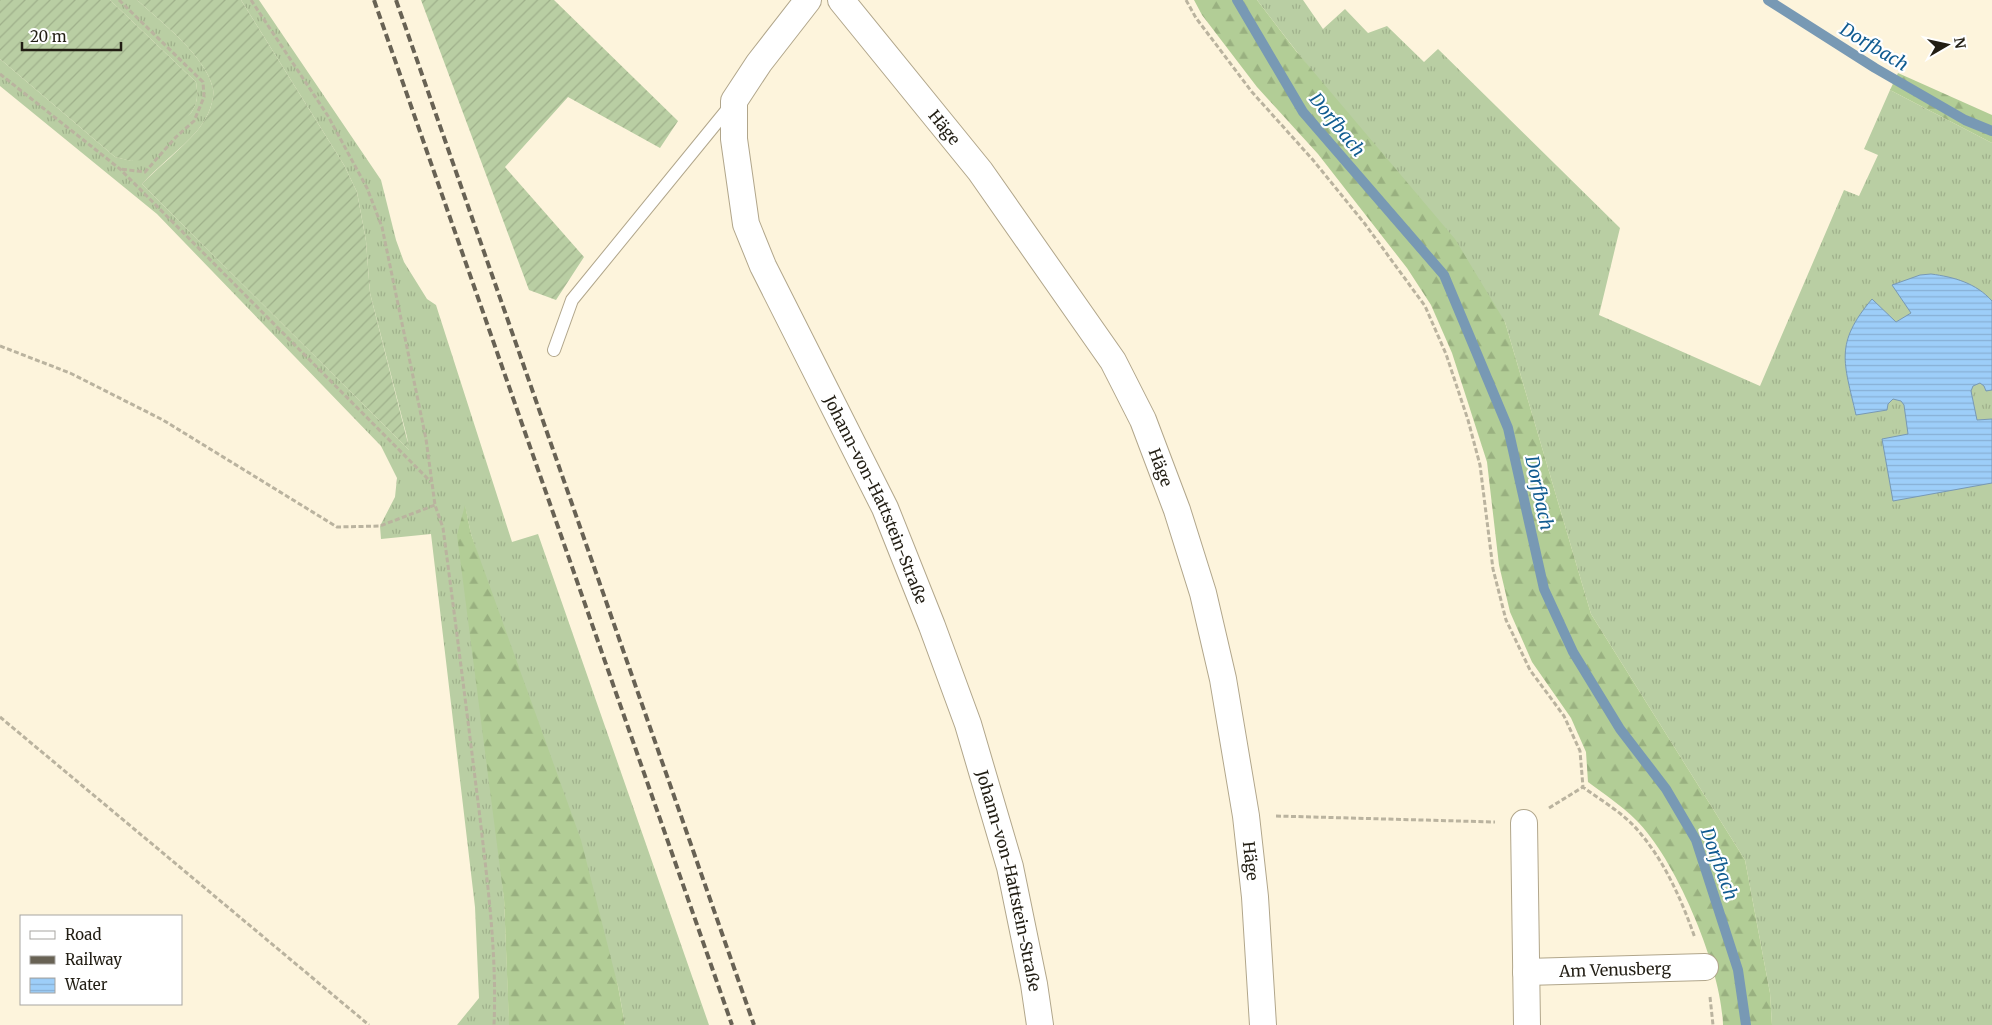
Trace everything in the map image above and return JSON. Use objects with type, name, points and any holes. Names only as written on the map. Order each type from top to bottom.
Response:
[{"type":"street","points":[[734,101],[759,63],[808,0]]},
{"type":"street","name":"Häge","points":[[840,0],[986,179],[1113,361],[1143,420],[1177,510],[1203,594],[1223,679],[1246,816],[1255,897],[1262,1025]]},
{"type":"street","name":"Johann-von-Hattstein-Straße","points":[[734,101],[734,139],[746,224],[763,266],[885,508],[932,626],[968,724],[1010,867],[1034,984],[1040,1025]]},
{"type":"street","points":[[1524,823],[1527,1025]]},
{"type":"street","name":"Am Venusberg","points":[[1526,972],[1704,967]]},
{"type":"lane","points":[[554,350],[572,300],[734,101]]},
{"type":"path","points":[[119,0],[203,82],[204,97],[194,121],[176,137],[145,172],[120,169]]},
{"type":"path","points":[[251,0],[328,116],[367,188],[382,227],[426,439],[435,505],[444,538],[465,691],[490,910],[496,991],[494,1025]]},
{"type":"path","points":[[1186,0],[1196,18],[1252,92],[1313,160],[1365,224],[1424,306],[1446,354],[1468,420],[1480,465],[1493,569],[1506,620],[1530,670],[1564,716],[1576,742],[1580,751],[1583,787],[1632,824],[1654,852],[1679,899],[1704,967],[1711,998],[1713,1025]]},
{"type":"path","points":[[0,74],[120,169],[431,482]]},
{"type":"path","points":[[0,346],[70,373],[163,420],[337,527],[380,526],[435,505]]},
{"type":"path","points":[[0,717],[369,1025]]},
{"type":"path","points":[[1246,816],[1358,817],[1524,823],[1583,787]]},
{"type":"green space","points":[[0,0],[110,0],[196,82],[197,98],[195,106],[191,113],[144,160],[131,161],[115,157],[0,59]]},
{"type":"green space","points":[[110,0],[137,0],[170,29],[192,52],[209,77],[213,89],[211,106],[207,117],[200,127],[142,184],[409,450],[370,293],[366,241],[357,192],[344,165],[241,0],[259,0],[381,180],[396,240],[404,262],[427,299],[436,305],[512,542],[538,534],[709,1025],[625,1025],[618,986],[471,534],[465,506],[504,899],[509,1025],[457,1025],[479,998],[475,907],[431,534],[381,539],[380,526],[395,497],[397,478],[381,446],[157,214],[0,86],[0,59],[115,157],[132,161],[191,113],[196,102],[197,86],[196,82]]},
{"type":"green space","points":[[137,0],[241,0],[344,165],[357,192],[366,241],[370,293],[410,451],[142,184],[184,145],[204,122],[213,100],[213,89],[209,77],[192,52],[170,29]]},
{"type":"green space","points":[[421,0],[554,0],[678,121],[660,148],[568,97],[505,167],[584,257],[556,300],[529,290]]},
{"type":"green space","points":[[1194,0],[1257,0],[1296,51],[1455,239],[1505,322],[1591,614],[1745,860],[1770,993],[1772,1025],[1723,1025],[1721,1002],[1715,975],[1706,946],[1681,887],[1651,838],[1636,820],[1588,782],[1586,752],[1571,718],[1532,662],[1510,612],[1499,565],[1487,462],[1452,353],[1431,305],[1407,268],[1318,154],[1257,87],[1202,15]]},
{"type":"green space","points":[[1257,0],[1303,0],[1323,29],[1345,9],[1368,33],[1387,26],[1424,62],[1438,49],[1620,228],[1599,315],[1760,386],[1844,190],[1859,196],[1878,155],[1864,149],[1890,90],[1992,143],[1992,1025],[1772,1025],[1770,993],[1745,860],[1591,614],[1505,322]]},
{"type":"green space","points":[[1898,73],[1992,115],[1992,143],[1890,90]]},
{"type":"green space","points":[[465,505],[471,534],[581,840],[618,986],[625,1025],[509,1025],[504,899],[457,535]]},
{"type":"water","points":[[1931,274],[1948,277],[1972,285],[1992,301],[1992,390],[1986,391],[1980,383],[1973,386],[1971,391],[1977,420],[1992,419],[1992,483],[1893,501],[1882,439],[1908,434],[1904,405],[1901,401],[1893,399],[1888,404],[1887,410],[1856,415],[1846,367],[1845,354],[1847,342],[1860,315],[1872,299],[1896,322],[1911,313],[1892,285],[1920,275]]},
{"type":"waterway","name":"Dorfbach","points":[[1237,0],[1303,112],[1444,275],[1508,428],[1544,589],[1573,652],[1620,729],[1666,789],[1696,840],[1738,970],[1746,1025]]},
{"type":"waterway","name":"Dorfbach","points":[[1768,0],[1875,68],[1965,120],[1992,131]]},
{"type":"railway","points":[[374,0],[732,1025]]},
{"type":"railway","points":[[396,0],[754,1025]]}]
